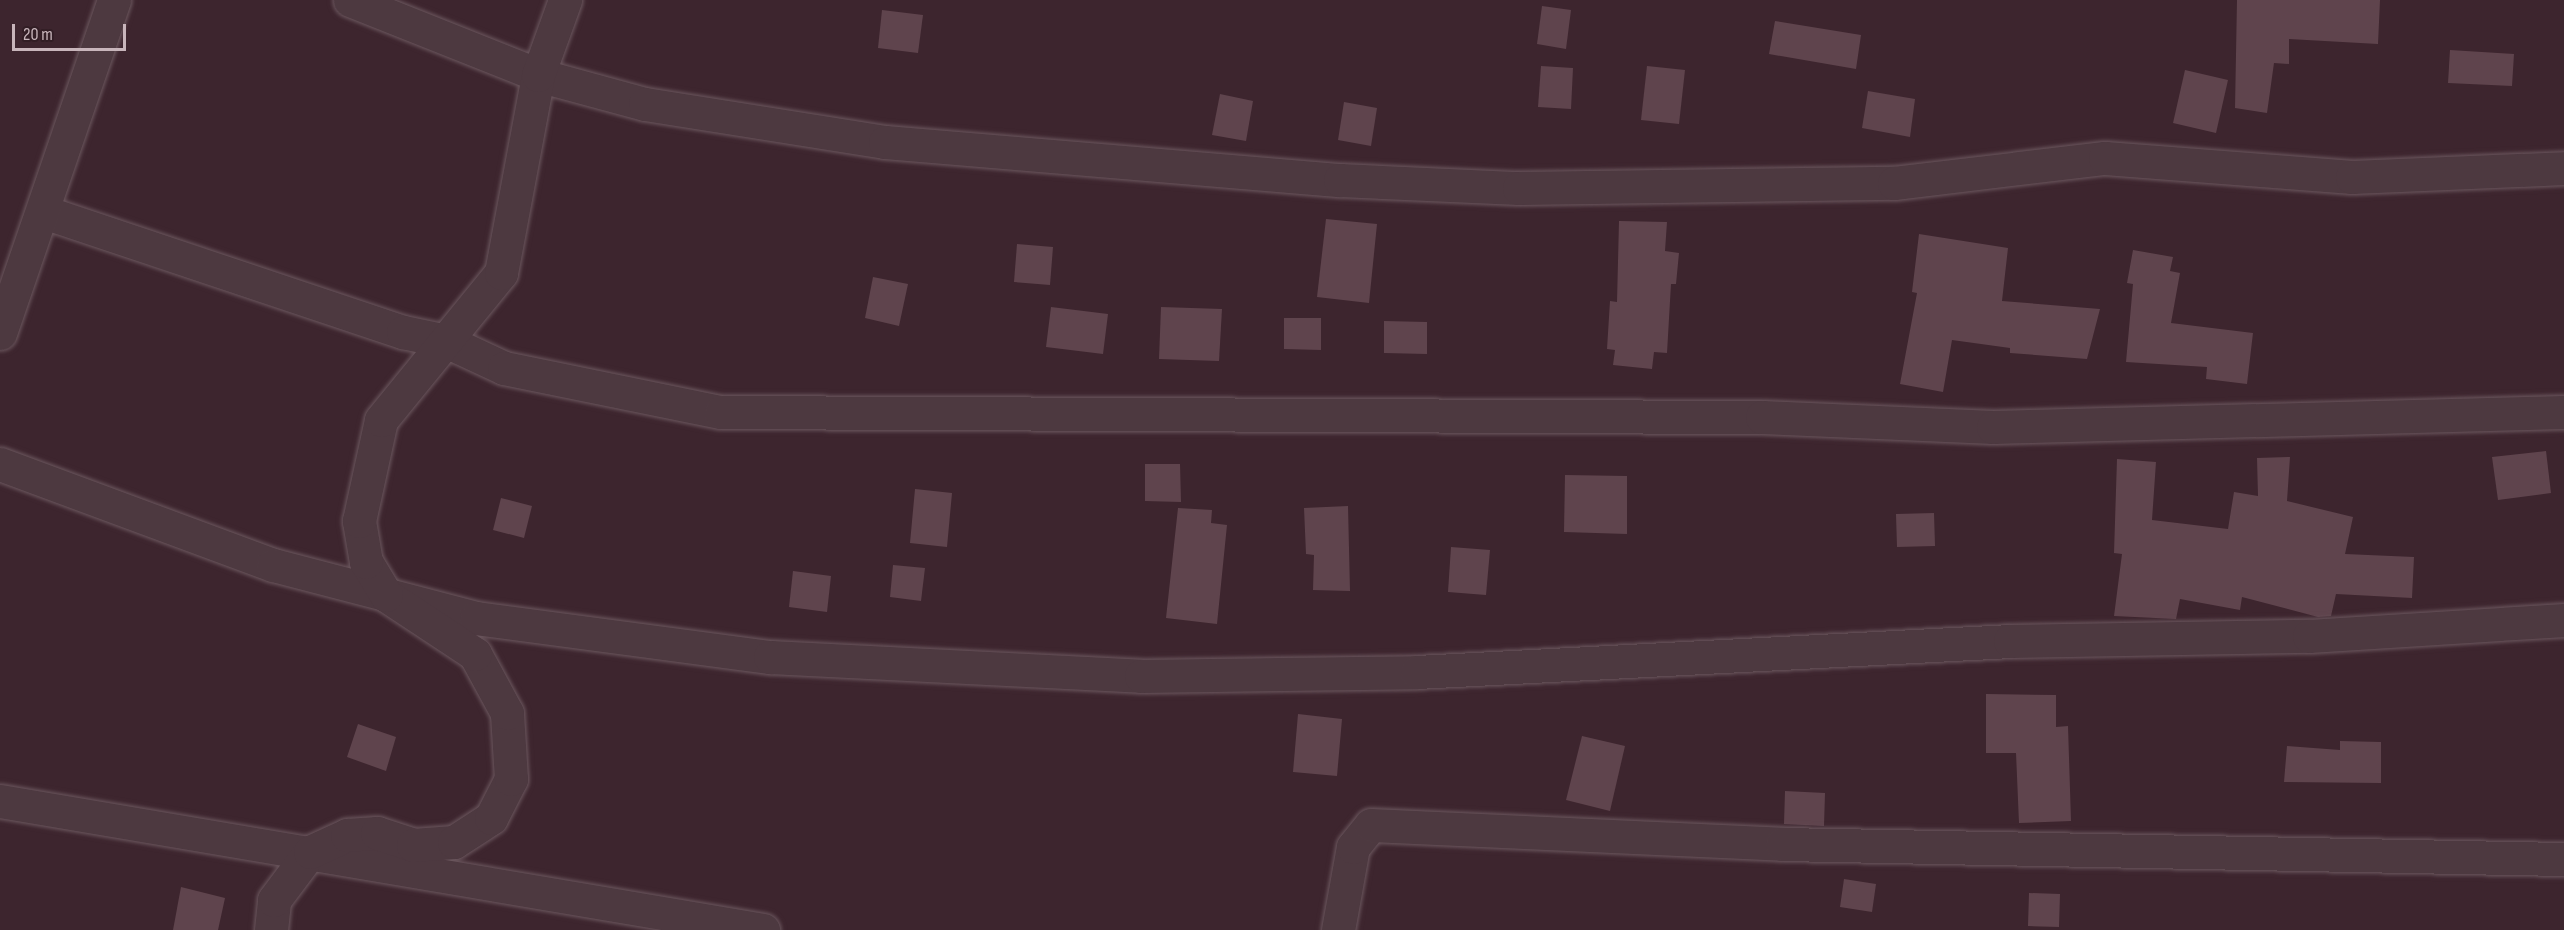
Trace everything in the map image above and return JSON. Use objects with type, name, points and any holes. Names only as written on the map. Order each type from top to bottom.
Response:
[{"type":"street","points":[[0,333],[44,212],[114,0]]},
{"type":"street","points":[[350,0],[538,75],[645,104],[885,142],[1340,180],[1519,189],[1894,183],[2104,158],[2352,177],[2564,168]]},
{"type":"street","points":[[271,930],[274,900],[310,852],[347,835],[377,833],[412,845],[454,842],[492,818],[511,779],[507,713],[475,654],[386,595],[366,562],[359,522],[366,472],[381,420],[501,273],[538,75],[565,0]]},
{"type":"street","points":[[44,212],[404,332],[447,341],[504,368],[721,412],[1726,416],[1993,427],[2564,412]]},
{"type":"street","points":[[0,464],[273,565],[476,618],[770,657],[1141,676],[1417,672],[2010,641],[2309,636],[2564,620]]},
{"type":"street","points":[[0,801],[763,930]]},
{"type":"street","points":[[1338,930],[1353,847],[1371,825],[1782,844],[2564,859]]},
{"type":"building","points":[[2237,0],[2380,0],[2378,44],[2289,39],[2289,64],[2274,63],[2267,113],[2235,108]]},
{"type":"building","points":[[1542,6],[1571,10],[1566,49],[1537,44]]},
{"type":"building","points":[[882,10],[923,15],[918,53],[878,48]]},
{"type":"building","points":[[1775,21],[1861,35],[1856,69],[1769,54]]},
{"type":"building","points":[[2450,50],[2514,54],[2512,86],[2448,83]]},
{"type":"building","points":[[1541,66],[1573,68],[1571,109],[1538,107]]},
{"type":"building","points":[[1647,66],[1685,70],[1679,124],[1641,120]]},
{"type":"building","points":[[2185,70],[2228,80],[2216,133],[2173,123]]},
{"type":"building","points":[[1868,91],[1915,99],[1910,137],[1862,128]]},
{"type":"building","points":[[1220,94],[1253,101],[1246,141],[1212,135]]},
{"type":"building","points":[[1344,102],[1377,108],[1371,146],[1338,140]]},
{"type":"building","points":[[1326,219],[1377,224],[1369,303],[1317,297]]},
{"type":"building","points":[[1619,221],[1667,222],[1665,251],[1679,253],[1676,284],[1671,284],[1667,353],[1654,352],[1652,369],[1613,365],[1615,350],[1607,349],[1610,301],[1617,302]]},
{"type":"building","points":[[1919,234],[2008,248],[2002,301],[2100,309],[2087,359],[2010,353],[2010,348],[1952,340],[1943,392],[1900,384],[1917,293],[1912,292]]},
{"type":"building","points":[[1017,244],[1053,247],[1050,285],[1014,282]]},
{"type":"building","points":[[2133,250],[2173,257],[2170,271],[2180,273],[2171,323],[2253,333],[2247,384],[2206,379],[2207,367],[2126,362],[2133,284],[2127,283]]},
{"type":"building","points":[[873,277],[908,284],[899,326],[865,318]]},
{"type":"building","points":[[1051,307],[1108,314],[1103,354],[1046,347]]},
{"type":"building","points":[[1161,307],[1222,309],[1219,361],[1159,359]]},
{"type":"building","points":[[1284,318],[1321,318],[1321,350],[1284,349]]},
{"type":"building","points":[[1384,321],[1427,322],[1427,354],[1384,353]]},
{"type":"building","points":[[2546,451],[2551,493],[2498,500],[2492,457]]},
{"type":"building","points":[[2290,457],[2287,501],[2353,517],[2345,554],[2414,557],[2412,598],[2336,594],[2331,616],[2318,617],[2242,597],[2240,610],[2180,599],[2176,619],[2114,616],[2122,554],[2114,553],[2117,459],[2156,462],[2152,520],[2228,529],[2234,492],[2258,496],[2257,458]]},
{"type":"building","points":[[1145,464],[1180,464],[1181,502],[1145,501]]},
{"type":"building","points":[[1565,475],[1627,476],[1627,534],[1564,532]]},
{"type":"building","points":[[915,489],[952,493],[947,547],[910,543]]},
{"type":"building","points":[[501,498],[532,506],[524,538],[493,530]]},
{"type":"building","points":[[1348,506],[1350,591],[1313,590],[1314,555],[1306,554],[1304,508]]},
{"type":"building","points":[[1178,508],[1212,510],[1211,523],[1227,525],[1217,624],[1166,618]]},
{"type":"building","points":[[1934,513],[1935,546],[1897,547],[1896,514]]},
{"type":"building","points":[[1451,547],[1490,550],[1486,595],[1448,592]]},
{"type":"building","points":[[893,565],[925,568],[921,601],[890,597]]},
{"type":"building","points":[[793,571],[831,576],[827,612],[789,607]]},
{"type":"building","points":[[1986,694],[2056,695],[2056,727],[2068,726],[2071,821],[2019,823],[2016,753],[1986,753]]},
{"type":"building","points":[[1298,714],[1342,719],[1337,776],[1293,772]]},
{"type":"building","points":[[358,724],[396,737],[386,771],[347,757]]},
{"type":"building","points":[[1582,736],[1625,746],[1610,811],[1566,800]]},
{"type":"building","points":[[2340,741],[2381,742],[2381,783],[2284,782],[2287,746],[2340,750]]},
{"type":"building","points":[[1785,791],[1825,793],[1824,826],[1784,824]]},
{"type":"building","points":[[1844,879],[1876,884],[1872,912],[1840,907]]},
{"type":"building","points":[[181,887],[225,898],[218,930],[173,930]]},
{"type":"building","points":[[2029,893],[2060,894],[2059,927],[2028,926]]}]
